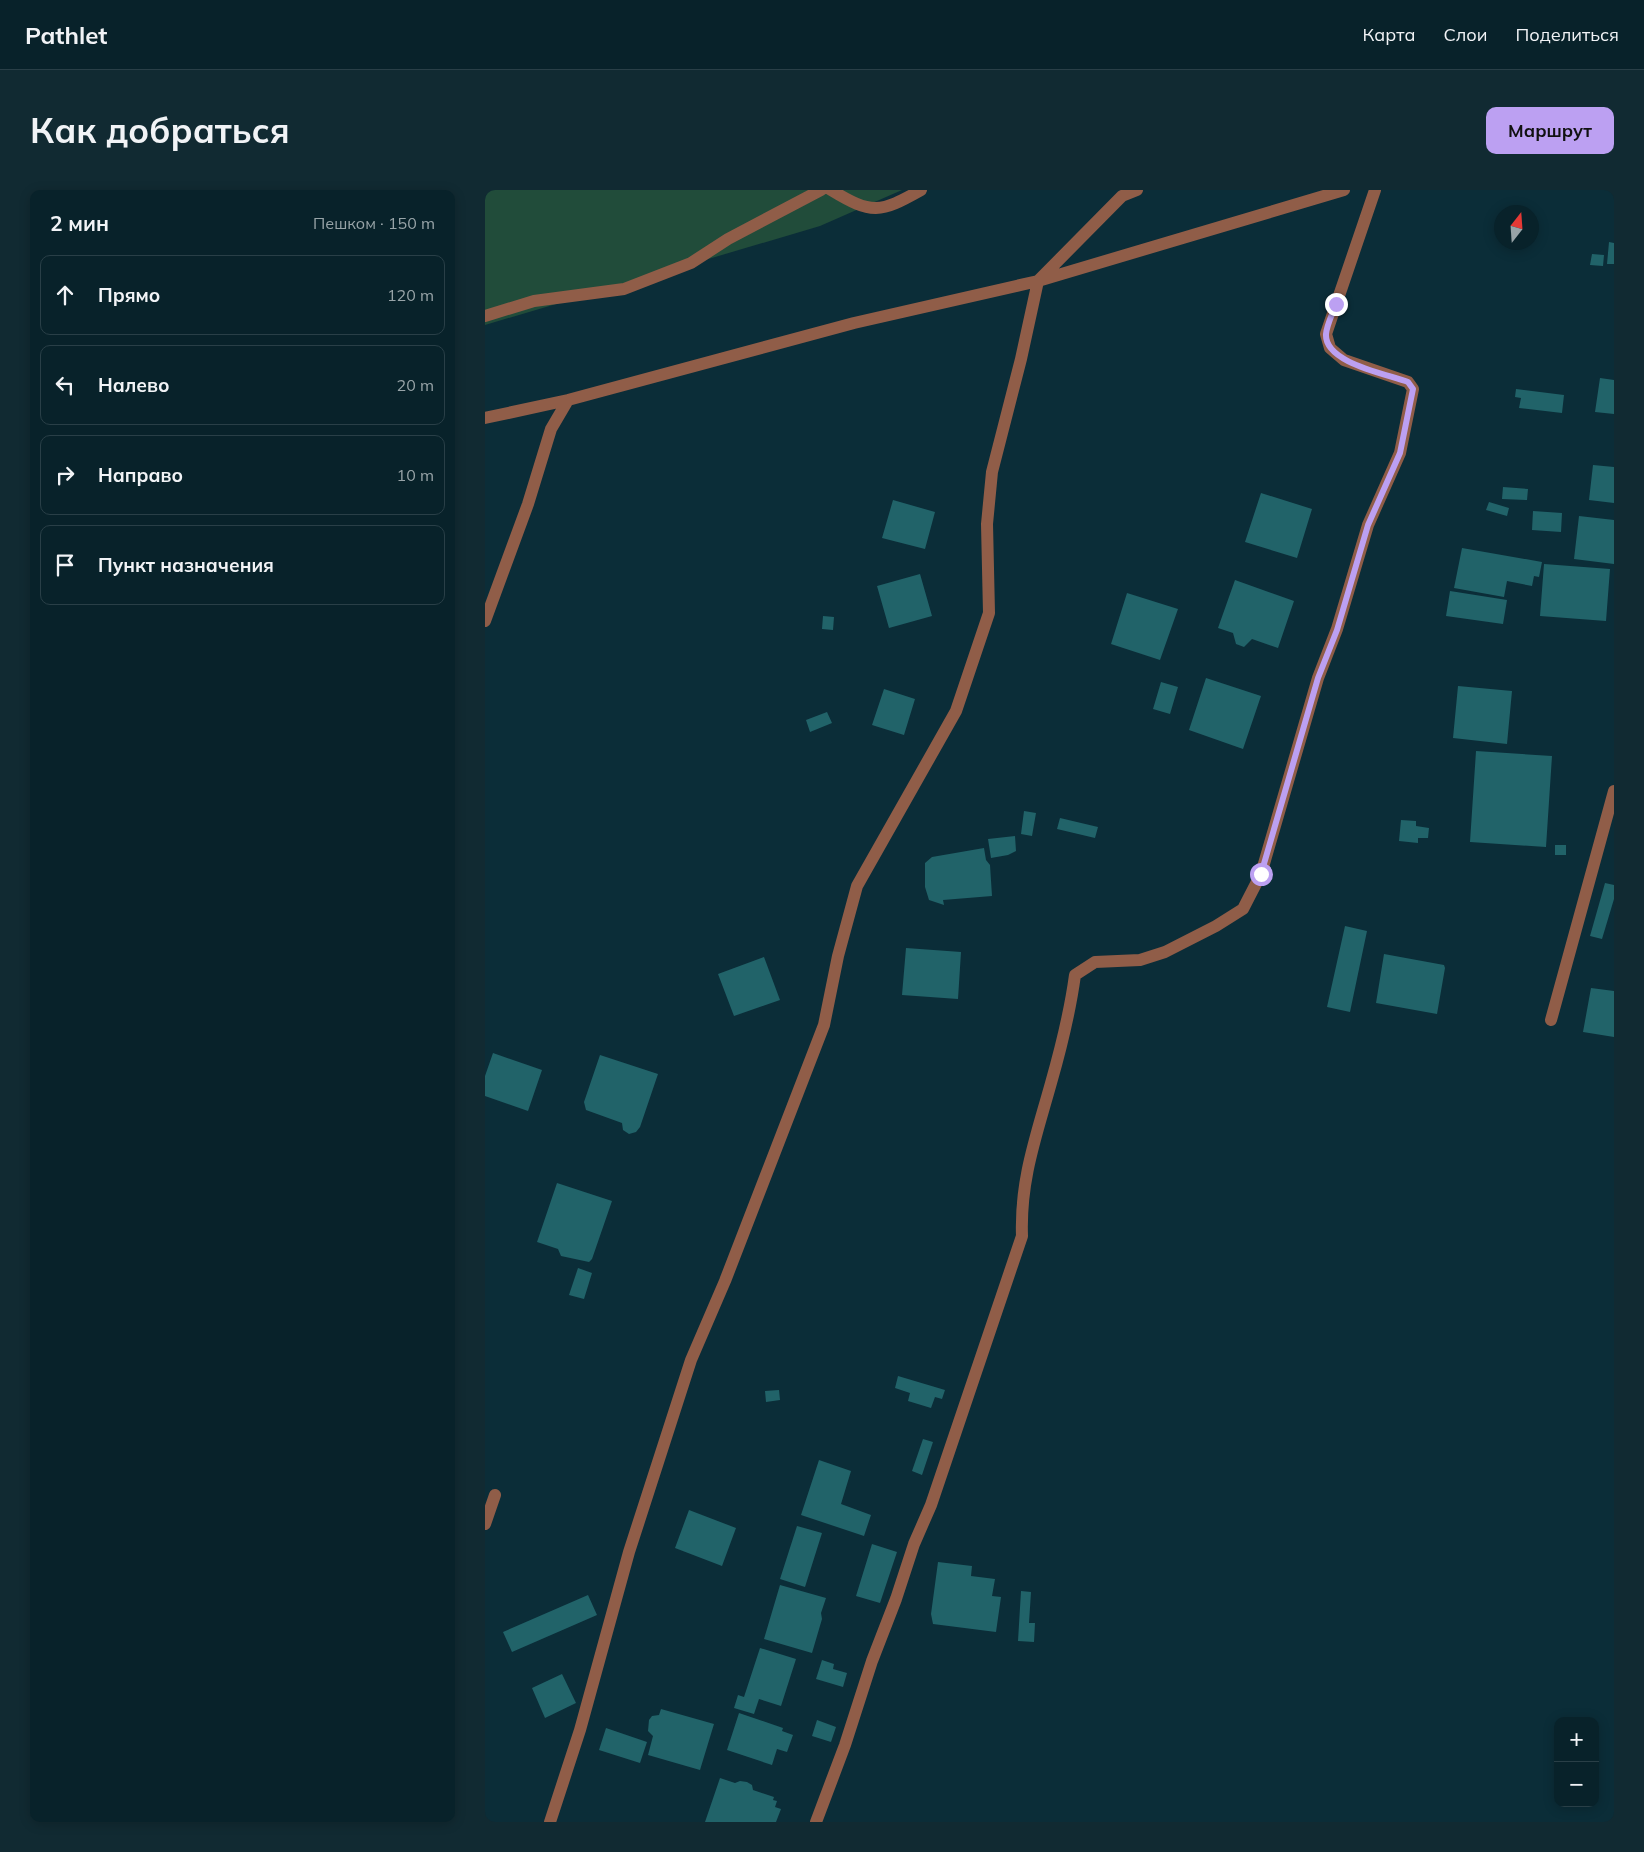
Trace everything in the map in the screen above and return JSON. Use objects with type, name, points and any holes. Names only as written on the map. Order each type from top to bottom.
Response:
[{"type":"street","points":[[485,316],[534,302],[624,289],[691,262],[728,239],[821,190]]},
{"type":"street","points":[[831,190],[853,204],[880,210],[921,190]]},
{"type":"street","points":[[550,1822],[581,1730],[629,1552],[691,1360],[725,1281],[823,1026],[838,956],[857,886],[956,712],[989,612],[987,524],[992,472],[1021,359],[1038,281],[1122,196],[1137,190]]},
{"type":"street","points":[[816,1822],[845,1745],[871,1661],[896,1599],[914,1544],[931,1505],[1022,1236],[1021,1204],[1030,1155],[1068,1018],[1075,975],[1095,962],[1140,960],[1165,952],[1216,926],[1243,909],[1261,874],[1318,678],[1337,630],[1368,525],[1400,453],[1413,389],[1408,382],[1344,360],[1330,348],[1326,334],[1375,190]]},
{"type":"street","points":[[485,418],[568,400],[854,323],[1038,281],[1338,191]]},
{"type":"street","points":[[485,621],[528,504],[551,429],[568,400]]},
{"type":"street","points":[[1551,1020],[1614,791]]},
{"type":"street","points":[[485,1524],[495,1495]]},
{"type":"green space","points":[[485,190],[902,190],[820,226],[485,325]]},
{"type":"building","points":[[1609,242],[1614,243],[1614,264],[1607,264]]},
{"type":"building","points":[[1592,254],[1604,255],[1603,266],[1590,265]]},
{"type":"building","points":[[1600,378],[1614,380],[1614,414],[1595,412]]},
{"type":"building","points":[[1516,389],[1564,395],[1562,413],[1519,408],[1521,398],[1515,397]]},
{"type":"building","points":[[1593,465],[1614,467],[1614,503],[1589,500]]},
{"type":"building","points":[[1503,487],[1528,489],[1527,500],[1502,499]]},
{"type":"building","points":[[1261,493],[1312,509],[1297,558],[1245,542]]},
{"type":"building","points":[[893,500],[935,512],[925,549],[882,538]]},
{"type":"building","points":[[1489,502],[1509,508],[1507,516],[1486,510]]},
{"type":"building","points":[[1533,511],[1562,513],[1561,532],[1532,530]]},
{"type":"building","points":[[1579,516],[1614,520],[1614,564],[1574,559]]},
{"type":"building","points":[[1462,548],[1542,562],[1539,577],[1534,576],[1532,586],[1507,581],[1504,597],[1454,588]]},
{"type":"building","points":[[1544,564],[1610,569],[1606,621],[1540,616]]},
{"type":"building","points":[[920,574],[932,616],[889,628],[877,586]]},
{"type":"building","points":[[1235,580],[1294,601],[1278,648],[1252,639],[1244,647],[1236,644],[1233,633],[1218,628]]},
{"type":"building","points":[[1450,591],[1507,600],[1503,624],[1446,616]]},
{"type":"building","points":[[1127,593],[1178,609],[1160,660],[1111,644]]},
{"type":"building","points":[[823,616],[834,617],[833,630],[822,629]]},
{"type":"building","points":[[1206,678],[1261,696],[1243,749],[1189,730]]},
{"type":"building","points":[[1161,682],[1178,687],[1170,714],[1153,709]]},
{"type":"building","points":[[1458,686],[1512,691],[1507,744],[1453,738]]},
{"type":"building","points":[[884,689],[915,699],[904,735],[872,725]]},
{"type":"building","points":[[827,712],[832,723],[810,732],[806,720]]},
{"type":"building","points":[[1476,751],[1552,756],[1546,847],[1470,842]]},
{"type":"building","points":[[1024,811],[1036,813],[1032,836],[1021,834]]},
{"type":"building","points":[[1060,818],[1098,827],[1095,838],[1057,829]]},
{"type":"building","points":[[1401,820],[1416,821],[1416,826],[1429,828],[1428,838],[1418,838],[1418,843],[1399,841]]},
{"type":"building","points":[[1015,836],[1016,851],[1008,855],[991,858],[988,839]]},
{"type":"building","points":[[1555,845],[1566,845],[1566,855],[1555,855]]},
{"type":"building","points":[[984,848],[986,860],[990,865],[992,896],[943,900],[944,905],[929,900],[925,887],[925,863],[932,857]]},
{"type":"building","points":[[1605,883],[1614,885],[1614,899],[1602,939],[1590,936]]},
{"type":"building","points":[[1345,926],[1367,931],[1350,1012],[1327,1007]]},
{"type":"building","points":[[906,948],[961,952],[958,999],[902,995]]},
{"type":"building","points":[[1384,954],[1444,965],[1437,1014],[1376,1003]]},
{"type":"building","points":[[764,957],[780,1000],[734,1016],[718,974]]},
{"type":"building","points":[[1591,988],[1614,991],[1614,1037],[1583,1032]]},
{"type":"building","points":[[493,1053],[542,1070],[528,1111],[485,1096],[485,1076]]},
{"type":"building","points":[[600,1055],[658,1074],[640,1127],[636,1132],[629,1134],[623,1130],[622,1123],[586,1110],[584,1102]]},
{"type":"building","points":[[557,1183],[612,1201],[592,1259],[589,1262],[561,1256],[558,1249],[537,1242]]},
{"type":"building","points":[[578,1268],[592,1273],[584,1299],[569,1295]]},
{"type":"building","points":[[898,1376],[945,1390],[942,1399],[935,1397],[931,1408],[908,1401],[910,1393],[895,1388]]},
{"type":"building","points":[[779,1390],[780,1400],[766,1402],[765,1391]]},
{"type":"building","points":[[923,1439],[933,1442],[922,1475],[912,1471]]},
{"type":"building","points":[[819,1460],[851,1471],[841,1504],[871,1515],[864,1536],[801,1515]]},
{"type":"building","points":[[689,1510],[736,1528],[722,1566],[675,1548]]},
{"type":"building","points":[[797,1526],[822,1533],[805,1587],[780,1579]]},
{"type":"building","points":[[872,1544],[897,1552],[880,1603],[856,1596]]},
{"type":"building","points":[[938,1562],[972,1566],[971,1576],[995,1579],[992,1596],[1001,1597],[996,1632],[933,1624],[931,1614]]},
{"type":"building","points":[[780,1585],[826,1598],[812,1653],[764,1639]]},
{"type":"building","points":[[1021,1591],[1031,1592],[1029,1623],[1035,1623],[1034,1642],[1018,1641]]},
{"type":"building","points":[[588,1595],[597,1615],[512,1652],[503,1632]]},
{"type":"building","points":[[760,1648],[796,1659],[781,1706],[759,1699],[754,1714],[734,1708],[738,1695],[744,1697]]},
{"type":"building","points":[[822,1660],[834,1664],[833,1669],[847,1673],[843,1687],[816,1679]]},
{"type":"building","points":[[562,1674],[576,1703],[545,1718],[532,1688]]},
{"type":"building","points":[[661,1709],[714,1724],[700,1770],[648,1755],[653,1736],[648,1731],[649,1720],[652,1716],[659,1715]]},
{"type":"building","points":[[739,1713],[783,1728],[782,1731],[793,1735],[787,1752],[777,1749],[772,1765],[727,1750]]},
{"type":"building","points":[[817,1720],[836,1727],[831,1742],[812,1736]]},
{"type":"building","points":[[606,1728],[647,1742],[640,1763],[599,1750]]},
{"type":"building","points":[[720,1778],[735,1783],[740,1781],[747,1782],[752,1785],[753,1790],[774,1797],[773,1800],[777,1801],[775,1807],[781,1809],[776,1822],[705,1822]]},
{"type":"route","points":[[1261,874],[1318,678],[1337,630],[1368,525],[1400,453],[1413,389],[1408,382],[1344,360],[1330,348],[1326,334],[1336,304]]}]
